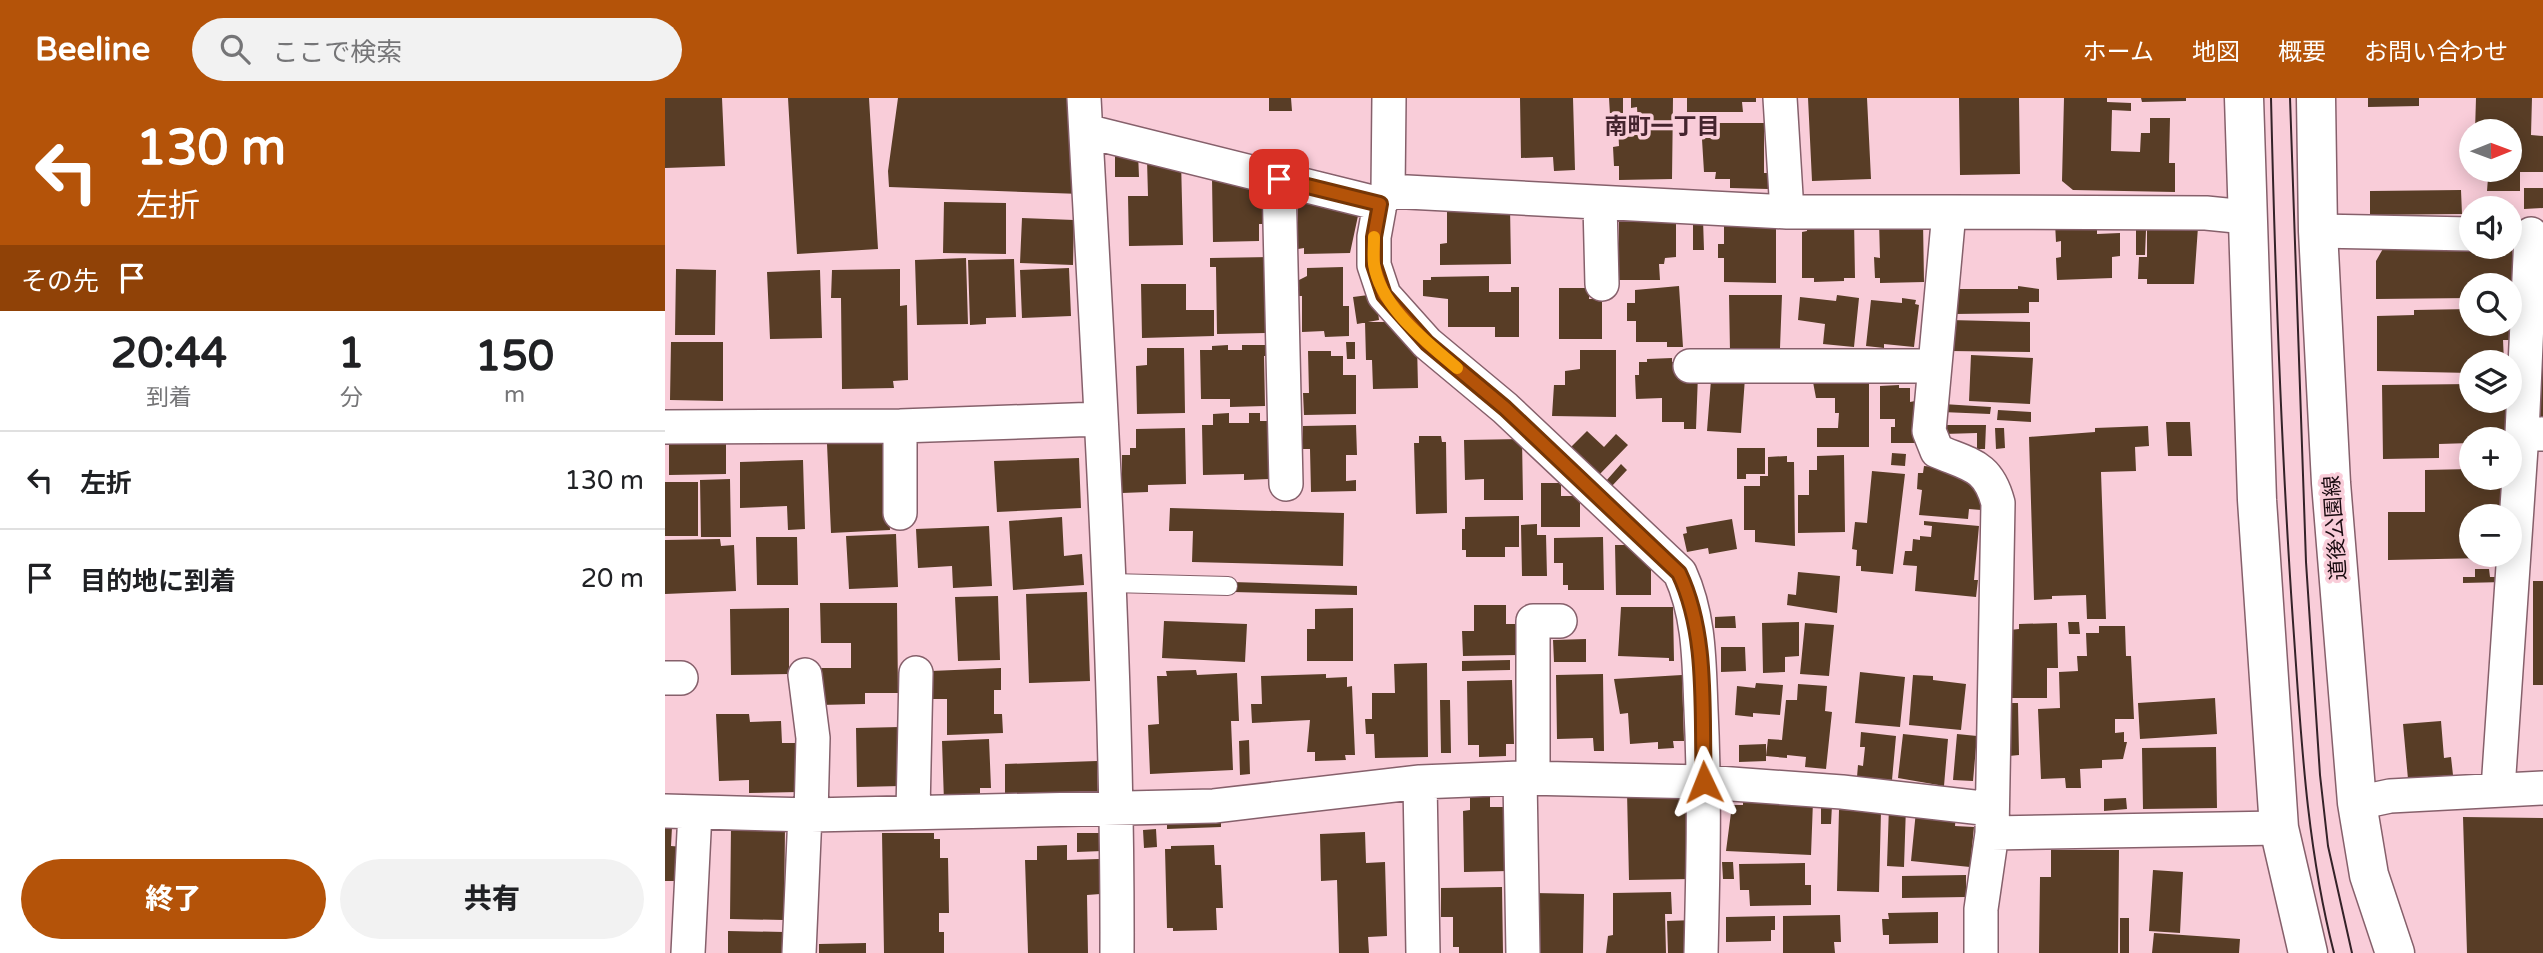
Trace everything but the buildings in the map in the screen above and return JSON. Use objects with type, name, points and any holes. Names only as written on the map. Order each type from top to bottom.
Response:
[{"type":"main road","points":[[2244,98],[2257,500],[2279,828],[2308,953]]},
{"type":"main road","name":"道後公園線","points":[[2316,98],[2318,231],[2331,482],[2357,803],[2369,875],[2395,953]]},
{"type":"street","points":[[1084,98],[1111,583],[1118,809],[1117,953]]},
{"type":"street","points":[[1389,98],[1384,198],[1374,237],[1374,265],[1384,295],[1427,343],[1505,408],[1679,573],[1692,599],[1698,639],[1704,782],[1701,953]]},
{"type":"street","points":[[1780,98],[1787,212]]},
{"type":"street","points":[[1086,131],[1279,179],[1384,198],[1787,212],[2206,213],[2246,216]]},
{"type":"street","points":[[1279,179],[1286,484]]},
{"type":"street","points":[[1600,204],[1602,284]]},
{"type":"street","points":[[1949,212],[1929,431],[1937,451],[1980,470],[1992,482],[1998,503],[1991,821],[1981,909],[1981,953]]},
{"type":"street","points":[[2318,231],[2459,234]]},
{"type":"street","points":[[2498,789],[2533,433],[2528,233]]},
{"type":"street","points":[[1689,366],[1935,366]]},
{"type":"street","points":[[665,427],[900,426],[1100,419]]},
{"type":"street","points":[[900,426],[900,513]]},
{"type":"street","points":[[1523,953],[1533,621],[1560,621]]},
{"type":"street","points":[[913,811],[916,673]]},
{"type":"street","points":[[799,953],[813,738],[805,675]]},
{"type":"street","points":[[688,953],[680,812],[808,814],[1214,806],[1420,782],[1527,778],[1704,782],[1842,792],[1991,821],[2279,828]]},
{"type":"street","points":[[1420,782],[1423,953]]},
{"type":"street","points":[[2357,803],[2390,796],[2543,788]]},
{"type":"lane","points":[[1111,583],[1228,586]]},
{"type":"tram line","points":[[2271,98],[2282,426],[2299,706],[2311,830],[2334,953]]},
{"type":"tram line","points":[[2290,98],[2306,562],[2320,775],[2328,846],[2352,953]]},
{"type":"slow traffic","points":[[1374,237],[1374,265],[1384,295],[1427,343],[1457,368]]},
{"type":"district","name":"南町一丁目","points":[[1662,126]]},
{"type":"route","points":[[1279,179],[1380,204],[1374,237],[1374,265],[1384,295],[1427,343],[1505,408],[1679,573],[1692,599],[1698,639],[1704,782]]}]
